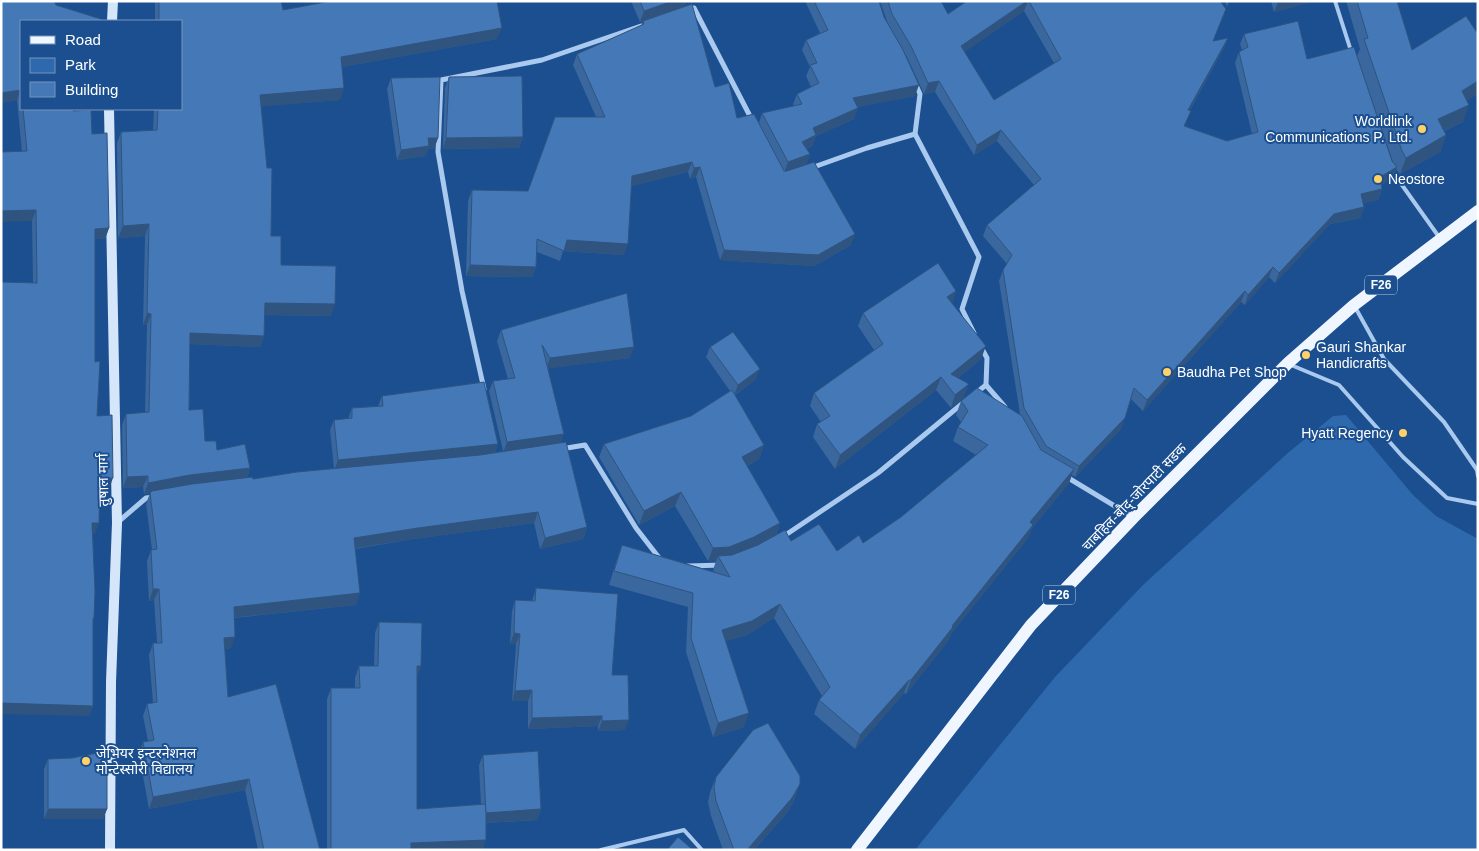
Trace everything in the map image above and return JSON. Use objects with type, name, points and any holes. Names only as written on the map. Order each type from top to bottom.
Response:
[{"type":"main road","name":"चाबहिल-बौद्-जोरपाटी सडक","points":[[857,850],[1030,626],[1133,518],[1288,363],[1354,305],[1478,211]]},
{"type":"street","points":[[112,20],[113,1]]},
{"type":"street","points":[[677,14],[694,8],[756,127]]},
{"type":"street","points":[[485,394],[462,291],[438,152],[441,80],[542,60],[650,23]]},
{"type":"street","points":[[912,77],[920,94],[915,134],[978,257],[962,309],[986,358],[986,385],[1009,412]]},
{"type":"street","name":"तुषाल मार्ग","points":[[109,110],[117,523],[111,682],[110,850]]},
{"type":"street","points":[[807,169],[915,134]]},
{"type":"street","points":[[774,542],[878,473],[986,385]]},
{"type":"street","points":[[551,451],[585,445],[636,528],[659,558],[667,561]]},
{"type":"street","points":[[1062,474],[1133,518]]},
{"type":"street","points":[[117,523],[146,498],[162,496]]},
{"type":"street","points":[[682,567],[726,565]]},
{"type":"lane","points":[[1335,1],[1352,54]]},
{"type":"lane","points":[[1392,170],[1440,239]]},
{"type":"lane","points":[[1354,305],[1384,359],[1444,422],[1477,470],[1478,476]]},
{"type":"lane","points":[[1288,363],[1339,386],[1403,457],[1447,498],[1478,504]]},
{"type":"lane","points":[[601,850],[684,830],[702,850]]},
{"type":"green space","points":[[1346,415],[1413,495],[1436,516],[1478,539],[1478,850],[915,850],[1055,677],[1144,584],[1289,452],[1333,416]]},
{"type":"building","points":[[1,1],[54,1],[56,5],[101,19],[20,20],[20,90],[1,93]]},
{"type":"building","points":[[159,1],[281,1],[283,10],[331,1],[497,1],[502,28],[341,57],[344,88],[260,95],[267,168],[272,168],[271,236],[281,236],[281,265],[336,266],[335,304],[265,303],[264,336],[190,333],[189,410],[203,409],[205,441],[216,441],[217,450],[245,444],[250,468],[190,475],[148,483],[148,476],[127,477],[126,414],[149,412],[151,314],[147,313],[149,224],[123,226],[121,132],[157,130],[158,110],[182,110],[182,20],[159,20]]},
{"type":"building","points":[[640,1],[673,1],[644,11]]},
{"type":"building","points":[[814,1],[879,1],[884,17],[903,50],[919,85],[853,98],[858,108],[813,128],[816,135],[802,142],[810,154],[788,162],[762,113],[802,104],[797,94],[819,83],[810,65],[817,63],[806,40],[828,30]]},
{"type":"building","points":[[888,1],[941,1],[948,14],[967,1],[1027,1],[961,46],[994,100],[1061,59],[1029,1],[1220,1],[1226,9],[1213,41],[1228,38],[1188,110],[1191,111],[1184,126],[1227,141],[1258,132],[1239,52],[1248,47],[1244,34],[1298,21],[1307,59],[1354,47],[1392,161],[1397,167],[1380,177],[1382,189],[1361,194],[1364,207],[1334,214],[1279,273],[1273,267],[1248,295],[1245,291],[1147,400],[1134,388],[1125,418],[1079,466],[1046,446],[1024,408],[1003,270],[1012,255],[987,225],[1041,179],[1001,130],[977,145],[939,81],[928,83],[911,46],[892,14]]},
{"type":"building","points":[[1357,1],[1397,1],[1412,50],[1466,16],[1478,34],[1478,81],[1462,91],[1469,105],[1438,119],[1446,135],[1406,158],[1364,39],[1368,38]]},
{"type":"building","points":[[692,4],[715,87],[729,83],[737,118],[754,114],[784,171],[814,162],[855,234],[818,255],[724,250],[700,167],[694,168],[692,162],[632,176],[628,244],[567,240],[564,251],[537,239],[536,267],[470,265],[472,190],[528,191],[555,117],[605,117],[577,54],[644,24],[643,21]]},
{"type":"building","points":[[522,76],[523,137],[446,138],[449,77]]},
{"type":"building","points":[[440,77],[438,138],[428,138],[429,146],[401,150],[391,78]]},
{"type":"building","points":[[23,110],[91,110],[92,134],[107,133],[109,228],[95,229],[95,362],[100,361],[97,416],[112,415],[113,478],[100,479],[99,523],[92,523],[95,591],[93,618],[93,706],[1,703],[1,282],[37,283],[36,210],[1,211],[1,152],[27,151]]},
{"type":"building","points":[[938,263],[956,291],[947,297],[986,346],[951,374],[969,384],[955,395],[941,377],[840,455],[817,424],[830,416],[814,393],[883,344],[863,313]]},
{"type":"building","points":[[627,293],[634,347],[550,358],[542,345],[564,434],[507,442],[493,381],[515,378],[501,330]]},
{"type":"building","points":[[733,332],[760,369],[738,385],[710,347]]},
{"type":"building","points":[[484,382],[498,444],[338,460],[334,420],[352,418],[352,408],[383,406],[382,396]]},
{"type":"building","points":[[977,388],[1022,416],[1041,450],[1074,469],[1030,522],[1033,525],[911,680],[860,735],[819,700],[830,687],[780,604],[752,621],[722,630],[749,713],[718,723],[691,638],[693,593],[614,571],[622,545],[730,577],[718,556],[732,555],[758,545],[785,530],[791,541],[819,524],[837,551],[859,535],[863,543],[901,517],[988,445],[958,427],[968,411],[961,401]]},
{"type":"building","points":[[732,390],[764,445],[742,457],[780,523],[754,537],[729,547],[713,548],[681,492],[644,511],[604,444],[691,416]]},
{"type":"building","points":[[566,442],[587,527],[545,538],[538,512],[354,538],[360,593],[234,607],[235,637],[224,638],[228,697],[276,684],[320,850],[264,850],[249,779],[153,797],[143,742],[154,740],[147,704],[157,702],[153,643],[162,643],[159,589],[153,589],[151,550],[157,549],[150,493],[152,491],[192,484],[252,477],[253,479],[297,472],[480,455]]},
{"type":"building","points":[[536,588],[618,594],[612,675],[628,675],[629,720],[602,721],[602,716],[532,718],[532,690],[515,691],[520,634],[514,633],[515,600],[535,601]]},
{"type":"building","points":[[379,622],[422,623],[421,666],[417,666],[417,809],[486,804],[486,840],[411,843],[411,850],[331,850],[331,688],[360,688],[359,666],[378,666]]},
{"type":"building","points":[[768,723],[800,776],[800,784],[792,798],[747,850],[734,850],[716,801],[714,787],[716,777],[753,730]]},
{"type":"building","points":[[107,751],[107,809],[48,809],[48,759],[72,758]]},
{"type":"building","points":[[538,751],[541,809],[486,813],[483,755]]},
{"type":"building","points":[[678,837],[693,850],[667,850]]},
{"type":"place","name":"Worldlink Communications P. Ltd.","points":[[1422,129]]},
{"type":"place","name":"Neostore","points":[[1378,179]]},
{"type":"place","name":"Gauri Shankar Handicrafts","points":[[1306,355]]},
{"type":"place","name":"Baudha Pet Shop","points":[[1167,372]]},
{"type":"place","name":"Hyatt Regency","points":[[1403,433]]},
{"type":"place","name":"जेभियर इन्टरनेशनल मोन्टेस्सोरी विद्यालय","points":[[86,761]]}]
